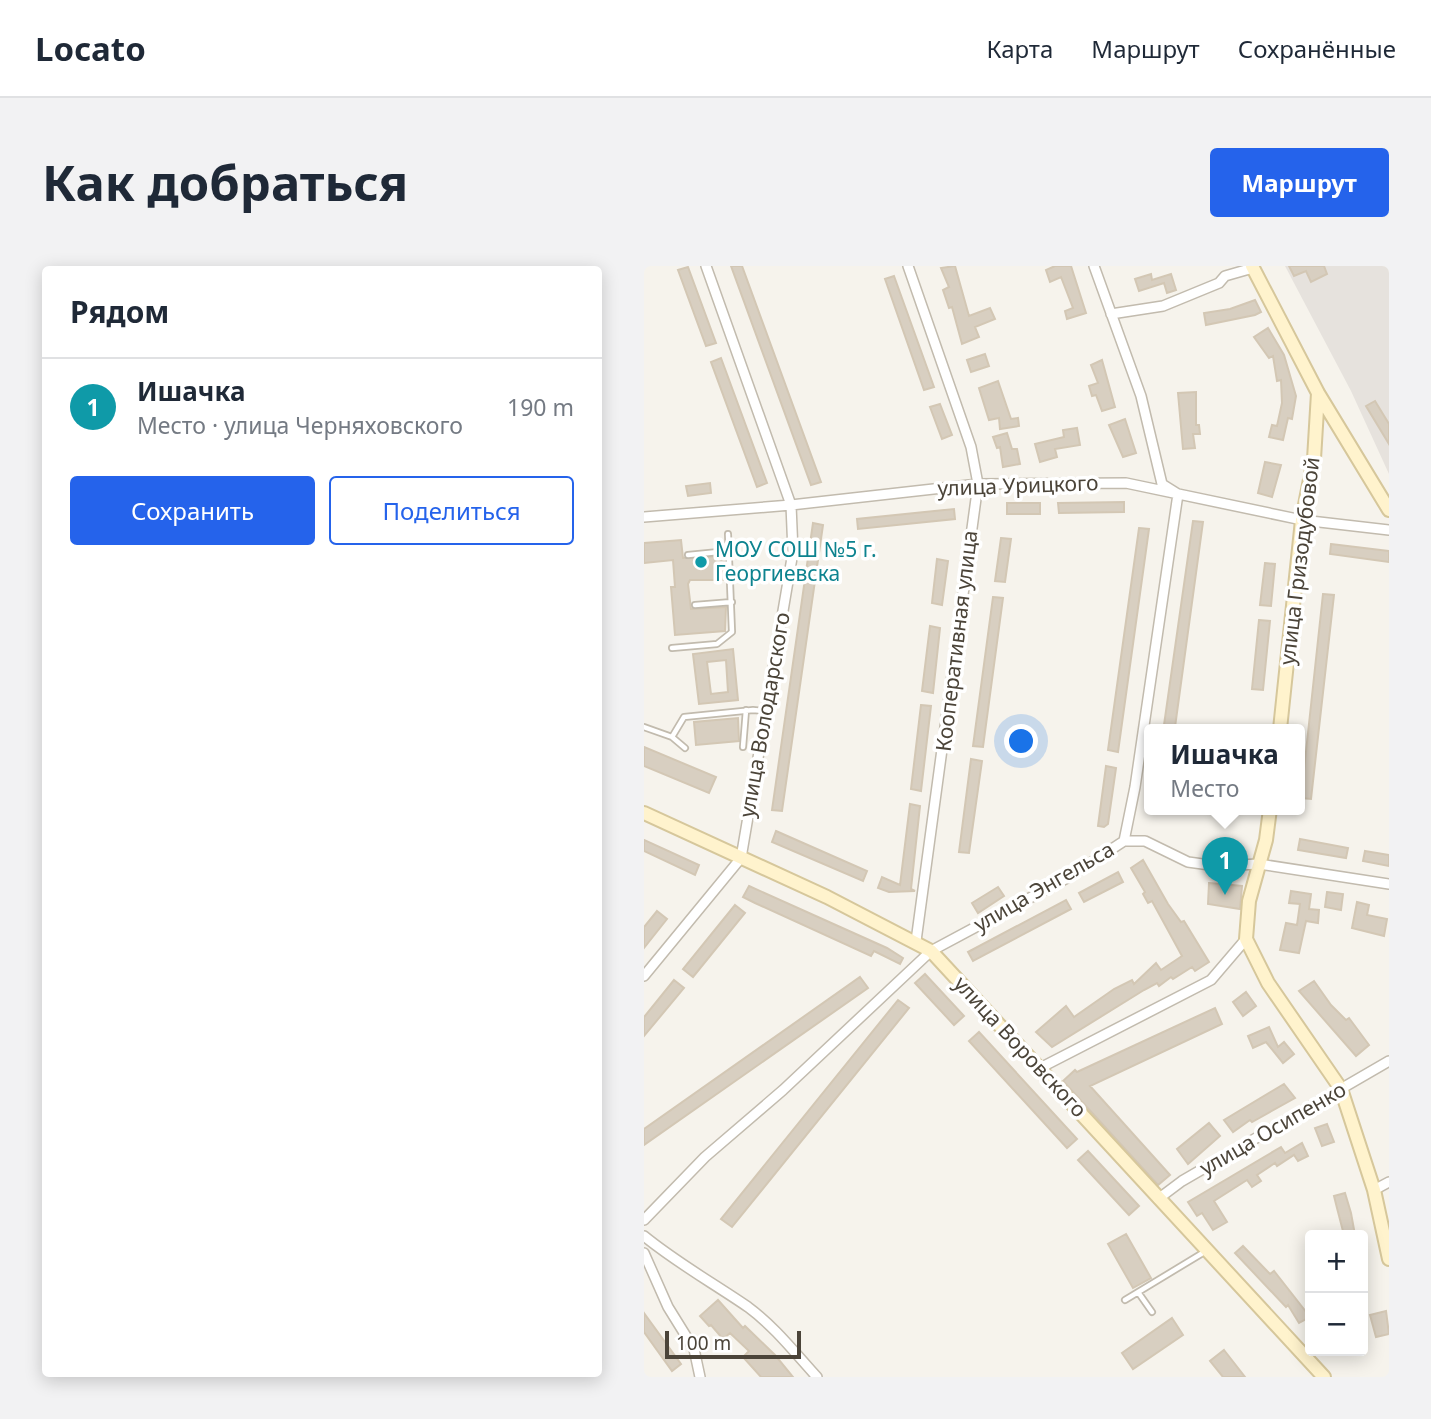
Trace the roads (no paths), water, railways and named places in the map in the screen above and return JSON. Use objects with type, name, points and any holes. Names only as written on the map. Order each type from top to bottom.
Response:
[{"type":"street","name":"улица Володарского","points":[[644,976],[741,858],[793,552],[791,506],[706,266]]},
{"type":"street","name":"Кооперативная улица","points":[[908,266],[971,447],[978,484],[916,941]]},
{"type":"street","points":[[1094,266],[1141,396],[1162,484],[1178,495]]},
{"type":"street","points":[[1111,314],[1163,306],[1219,283],[1225,276],[1253,267],[1318,393],[1389,510]]},
{"type":"street","name":"улица Гризодубовой","points":[[1281,724],[1303,520],[1314,459],[1318,393]]},
{"type":"street","name":"улица Урицкого","points":[[644,517],[791,506],[978,484],[1126,483],[1303,520],[1389,530]]},
{"type":"street","name":"улица Энгельса","points":[[1144,724],[1178,495]]},
{"type":"street","name":"улица Энгельса","points":[[644,1220],[705,1157],[783,1090],[931,951],[1069,877],[1124,841],[1144,726]]},
{"type":"street","name":"улица Воровского","points":[[644,813],[916,941],[931,951],[1321,1376]]},
{"type":"street","points":[[1269,815],[1249,901],[1246,939],[1268,983],[1341,1089],[1374,1190],[1389,1259]]},
{"type":"street","points":[[1124,841],[1145,841],[1188,862],[1217,866],[1259,864],[1389,884]]},
{"type":"street","points":[[1040,1068],[1211,980],[1246,939]]},
{"type":"street","name":"улица Осипенко","points":[[1158,1199],[1182,1181],[1389,1061]]},
{"type":"street","points":[[1374,1190],[1389,1182]]},
{"type":"street","points":[[644,1236],[673,1260],[749,1308],[774,1329],[817,1377]]},
{"type":"street","points":[[644,1253],[668,1307],[694,1349],[700,1377]]},
{"type":"lane","points":[[672,648],[717,644],[732,632],[728,534]]},
{"type":"lane","points":[[688,555],[729,551]]},
{"type":"lane","points":[[695,605],[732,603]]},
{"type":"lane","points":[[672,737],[684,717],[746,710],[766,712]]},
{"type":"lane","points":[[743,747],[746,710]]},
{"type":"lane","points":[[644,727],[672,737],[685,748]]},
{"type":"lane","points":[[1125,1300],[1207,1251]]},
{"type":"lane","points":[[1138,1292],[1152,1312]]},
{"type":"place","name":"МОУ СОШ №5 г. Георгиевска","points":[[701,562]]},
{"type":"place","name":"Ишачка","points":[[1225,895]]}]
